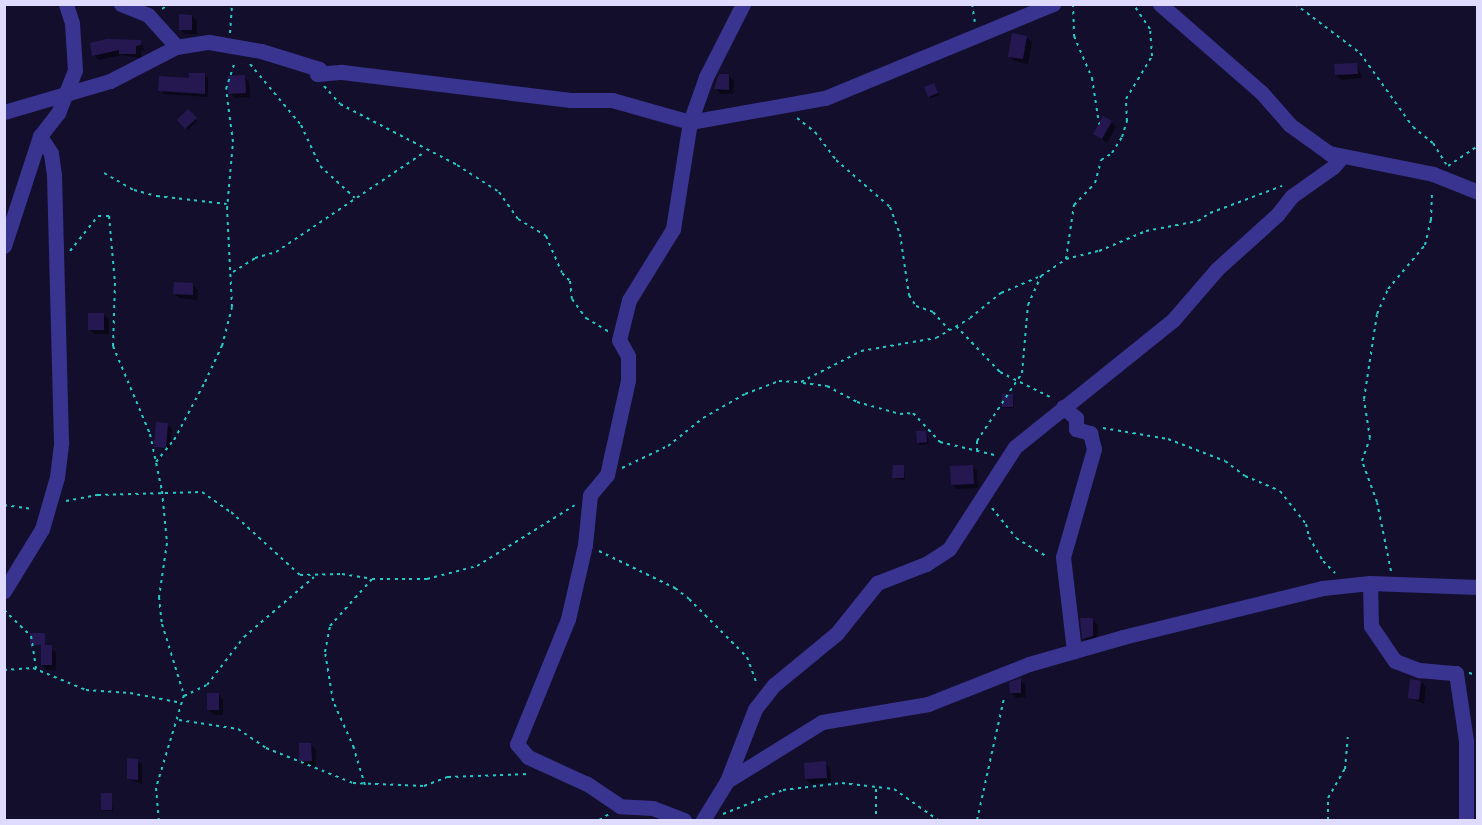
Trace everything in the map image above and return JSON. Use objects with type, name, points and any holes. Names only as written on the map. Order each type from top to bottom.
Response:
[{"type":"street","points":[[4,246],[40,136],[58,113],[75,70],[72,23],[66,4]]},
{"type":"street","points":[[121,4],[148,15],[177,47]]},
{"type":"street","points":[[684,820],[653,808],[620,806],[518,749],[517,738],[532,714],[568,619],[585,545],[590,495],[607,475],[628,380],[628,356],[620,340],[629,300],[673,229],[690,122],[706,77],[743,4]]},
{"type":"street","points":[[4,112],[52,101],[64,94],[110,81],[177,47],[209,42],[234,46],[319,69],[317,74],[342,72],[570,100],[612,100],[690,122],[825,98],[1053,4]]},
{"type":"street","points":[[709,819],[728,781],[747,725],[763,697],[837,633],[877,584],[926,564],[949,549],[985,498],[1006,458],[1063,407],[1189,305],[1217,269],[1270,222],[1292,196],[1333,167],[1339,160],[1290,125],[1261,92],[1161,4]]},
{"type":"street","points":[[4,591],[42,529],[51,502],[61,442],[54,175],[51,153],[40,136]]},
{"type":"street","points":[[1329,153],[1433,175],[1478,192]]},
{"type":"street","points":[[1063,407],[1076,418],[1076,429],[1090,433],[1094,449],[1070,523],[1062,571],[1074,651]]},
{"type":"street","points":[[1370,583],[1371,626],[1395,661],[1419,670],[1456,673],[1466,741],[1466,820]]},
{"type":"street","points":[[728,781],[822,722],[928,704],[1020,667],[1273,599],[1323,588],[1354,587],[1370,583],[1478,587]]},
{"type":"path","points":[[156,462],[182,426],[222,346],[232,307],[233,272],[227,204],[233,142],[226,89],[234,46],[232,4]]},
{"type":"path","points":[[1073,4],[1076,42],[1092,78],[1099,124]]},
{"type":"path","points":[[1066,259],[1074,205],[1095,183],[1101,160],[1112,153],[1122,136],[1127,122],[1126,99],[1152,56],[1150,30],[1133,4]]},
{"type":"path","points":[[1295,4],[1365,58],[1413,127],[1433,143],[1448,166]]},
{"type":"path","points":[[247,62],[263,76],[302,125],[320,166],[355,198]]},
{"type":"path","points":[[317,74],[340,104],[499,192],[518,219],[542,230],[562,273],[570,281],[571,297],[582,313],[620,340]]},
{"type":"path","points":[[786,105],[815,132],[836,160],[890,207],[900,234],[909,296],[916,306],[933,312],[949,330]]},
{"type":"path","points":[[1396,585],[1377,502],[1364,472],[1362,461],[1370,438],[1364,399],[1377,314],[1388,289],[1425,245],[1431,220],[1433,175],[1478,146]]},
{"type":"path","points":[[233,272],[255,258],[276,252],[427,151]]},
{"type":"path","points":[[104,174],[134,190],[156,196],[227,204]]},
{"type":"path","points":[[801,382],[861,351],[898,342],[925,342],[956,326],[1014,285],[1041,276],[1066,259],[1099,251],[1146,231],[1198,222],[1210,213],[1284,185]]},
{"type":"path","points":[[55,256],[71,250],[98,216],[109,216],[115,283],[112,346],[150,434],[162,491],[167,543],[159,597],[162,624],[184,696],[179,720],[156,788],[159,820]]},
{"type":"path","points":[[977,451],[977,441],[1017,380],[1025,361],[1022,335],[1028,305],[1041,276]]},
{"type":"path","points":[[956,326],[980,354],[1000,372],[1057,399],[1063,407]]},
{"type":"path","points":[[607,475],[668,446],[703,418],[745,394],[780,381],[827,386],[857,402],[900,414],[913,413],[940,442],[1006,458]]},
{"type":"path","points":[[1100,428],[1168,439],[1225,461],[1245,476],[1280,491],[1306,524],[1308,537],[1326,566],[1354,587]]},
{"type":"path","points":[[4,505],[29,510],[54,506],[51,502],[162,491],[202,492],[231,512],[293,572],[314,577],[342,574],[372,579],[427,579],[477,566],[590,495]]},
{"type":"path","points":[[985,498],[1008,531],[1055,561],[1062,571]]},
{"type":"path","points":[[585,545],[655,578],[689,599],[747,657],[763,697]]},
{"type":"path","points":[[184,696],[207,685],[244,638],[314,577]]},
{"type":"path","points":[[364,785],[354,748],[333,701],[325,652],[330,626],[372,579]]},
{"type":"path","points":[[4,610],[31,636],[36,669]]},
{"type":"path","points":[[4,670],[36,669],[86,690],[130,693],[183,703]]},
{"type":"path","points":[[977,820],[1004,698]]},
{"type":"path","points":[[179,720],[238,729],[294,761],[364,785],[424,786],[448,777],[535,774]]},
{"type":"path","points":[[1328,820],[1328,798],[1345,769],[1348,737]]},
{"type":"path","points":[[709,819],[783,790],[842,783],[876,789],[894,789],[938,820]]},
{"type":"path","points":[[876,789],[876,820]]},
{"type":"building","points":[[179,14],[192,15],[192,30],[179,30]]},
{"type":"building","points":[[1012,33],[1027,36],[1023,59],[1008,57]]},
{"type":"building","points":[[107,39],[141,40],[141,45],[136,46],[136,54],[119,54],[119,50],[92,56],[90,43]]},
{"type":"building","points":[[1357,63],[1358,74],[1335,75],[1334,64]]},
{"type":"building","points":[[189,73],[205,73],[205,94],[158,91],[159,76],[189,78]]},
{"type":"building","points":[[719,74],[729,74],[729,90],[714,89]]},
{"type":"building","points":[[245,75],[246,93],[228,94],[228,76]]},
{"type":"building","points":[[934,83],[938,93],[928,97],[924,87]]},
{"type":"building","points":[[188,109],[197,118],[185,129],[177,120]]},
{"type":"building","points":[[1103,116],[1112,121],[1102,139],[1093,134]]},
{"type":"building","points":[[174,282],[193,283],[193,295],[173,294]]},
{"type":"building","points":[[88,313],[104,313],[104,330],[88,330]]},
{"type":"building","points":[[1002,394],[1013,394],[1013,407],[1002,407]]},
{"type":"building","points":[[156,422],[168,423],[166,448],[154,447]]},
{"type":"building","points":[[916,431],[926,431],[927,442],[917,443]]},
{"type":"building","points":[[893,465],[904,465],[904,478],[892,478]]},
{"type":"building","points":[[973,465],[974,484],[951,485],[950,466]]},
{"type":"building","points":[[1080,618],[1093,618],[1093,636],[1082,639]]},
{"type":"building","points":[[30,633],[45,633],[45,645],[30,645]]},
{"type":"building","points":[[41,645],[52,645],[52,665],[41,665]]},
{"type":"building","points":[[1021,678],[1021,693],[1010,693],[1009,682]]},
{"type":"building","points":[[1410,679],[1421,681],[1419,700],[1408,698]]},
{"type":"building","points":[[207,693],[219,693],[219,710],[207,710]]},
{"type":"building","points":[[299,743],[311,743],[312,761],[299,761]]},
{"type":"building","points":[[127,758],[138,759],[138,780],[127,779]]},
{"type":"building","points":[[826,761],[827,778],[805,779],[804,763]]},
{"type":"building","points":[[101,793],[112,793],[112,810],[101,810]]}]
